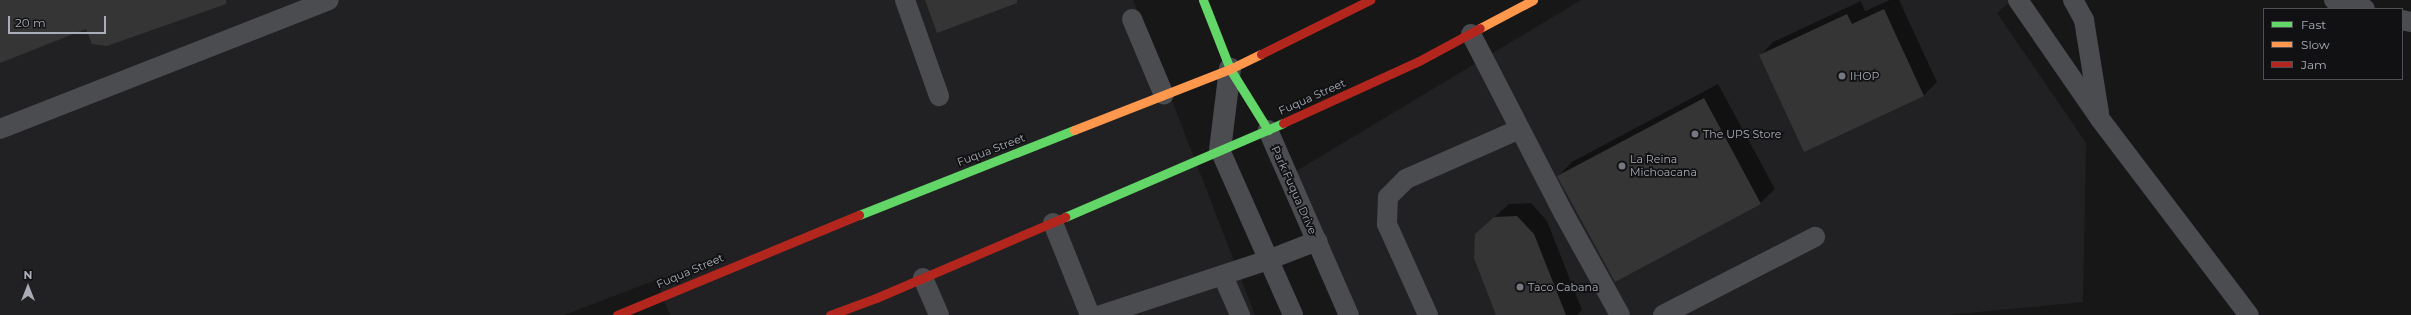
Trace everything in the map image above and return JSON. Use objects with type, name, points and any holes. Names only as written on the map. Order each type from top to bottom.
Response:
[{"type":"main road","name":"Park Fuqua Drive","points":[[1203,0],[1230,69],[1268,130]]},
{"type":"main road","name":"Fuqua Street","points":[[617,315],[825,228],[1230,69],[1370,0]]},
{"type":"main road","name":"Fuqua Street","points":[[830,315],[923,278],[1268,130],[1419,61],[1533,0]]},
{"type":"street","name":"Park Fuqua Drive","points":[[1220,150],[1230,69]]},
{"type":"lane","points":[[0,129],[329,0]]},
{"type":"lane","points":[[905,0],[939,96]]},
{"type":"lane","points":[[2018,0],[2100,119],[2249,315]]},
{"type":"lane","points":[[2073,0],[2084,20],[2100,119]]},
{"type":"lane","points":[[2334,0],[2362,8]]},
{"type":"lane","points":[[1132,19],[1164,95]]},
{"type":"lane","points":[[1471,34],[1564,214],[1620,315]]},
{"type":"lane","points":[[1428,315],[1387,224],[1388,197],[1406,179],[1520,129]]},
{"type":"lane","name":"Park Fuqua Drive","points":[[1268,130],[1349,315]]},
{"type":"lane","points":[[1220,150],[1293,315]]},
{"type":"lane","points":[[1053,223],[1090,315]]},
{"type":"lane","points":[[1663,315],[1815,237]]},
{"type":"lane","points":[[1101,315],[1223,276],[1317,241]]},
{"type":"lane","points":[[1223,276],[1240,315]]},
{"type":"lane","points":[[923,278],[939,315]]},
{"type":"shaded area","points":[[0,0],[1133,0],[1255,315],[670,315],[656,280],[564,315],[0,315]]},
{"type":"shaded area","points":[[1581,0],[2012,0],[1997,13],[2086,143],[2083,302],[1947,315],[1359,315],[1288,176]]},
{"type":"building","points":[[0,0],[226,0],[226,4],[107,46],[92,44],[86,29],[0,63]]},
{"type":"building","points":[[925,0],[1017,0],[1017,3],[937,33]]},
{"type":"building","name":"IHOP","points":[[1884,9],[1924,96],[1804,152],[1759,55],[1847,14],[1852,24]]},
{"type":"building","points":[[1704,98],[1761,204],[1615,282],[1557,176]]},
{"type":"building","name":"Taco Cabana","points":[[1517,216],[1534,234],[1566,315],[1496,315],[1474,258],[1475,234],[1494,217]]},
{"type":"traffic: fast","points":[[1203,0],[1230,69],[1268,130]]},
{"type":"traffic: fast","points":[[1065,217],[1283,123]]},
{"type":"traffic: fast","points":[[859,215],[1074,130]]},
{"type":"traffic: slow","points":[[1480,28],[1533,0]]},
{"type":"traffic: slow","points":[[1074,130],[1230,69],[1261,54]]},
{"type":"traffic: jam","points":[[1261,54],[1370,0]]},
{"type":"traffic: jam","points":[[1283,123],[1419,61],[1480,28]]},
{"type":"traffic: jam","points":[[617,315],[859,215]]},
{"type":"traffic: jam","points":[[830,315],[876,298],[1065,217]]},
{"type":"place","name":"IHOP","points":[[1842,76]]},
{"type":"place","name":"The UPS Store","points":[[1695,134]]},
{"type":"place","name":"La Reina Michoacana","points":[[1622,166]]},
{"type":"place","name":"Taco Cabana","points":[[1520,287]]}]
